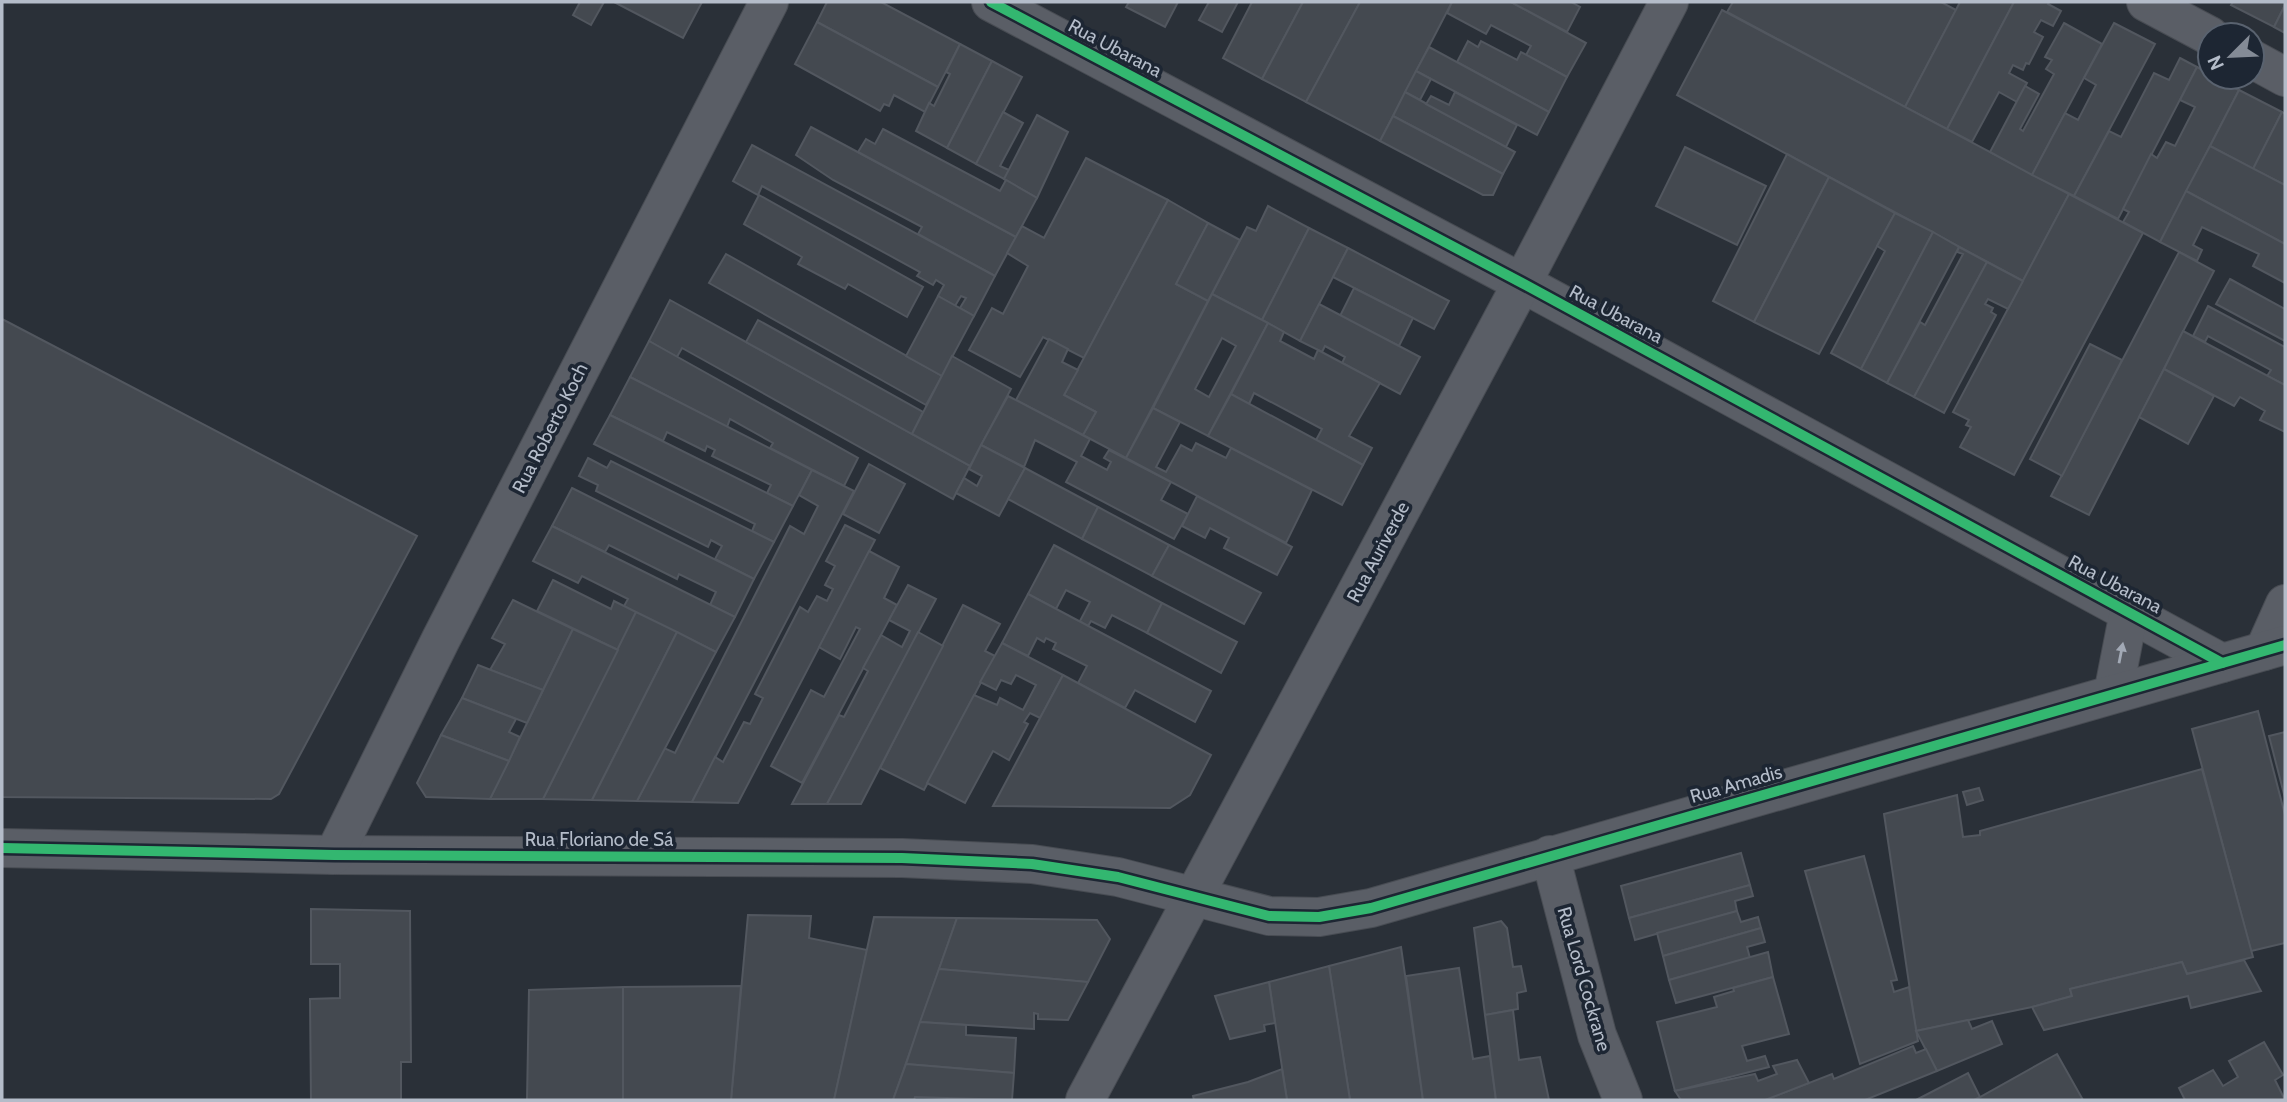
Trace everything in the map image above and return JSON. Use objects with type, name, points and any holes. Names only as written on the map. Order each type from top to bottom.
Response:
[{"type":"street","name":"Rua Roberto Koch","points":[[334,855],[441,639],[769,2]]},
{"type":"street","name":"Rua Ubarana","points":[[991,2],[1522,283],[2222,663]]},
{"type":"street","name":"Rua Auriverde","points":[[1085,1100],[1522,283],[1669,2]]},
{"type":"street","points":[[2146,2],[2196,29]]},
{"type":"street","points":[[2266,67],[2285,77]]},
{"type":"street","points":[[2275,648],[2285,604]]},
{"type":"street","points":[[2113,694],[2129,612]]},
{"type":"street","name":"Rua Amadis","points":[[1193,898],[1269,916],[1319,917],[1371,908],[2275,648]]},
{"type":"street","name":"Rua Floriano de Sá","points":[[2,848],[334,855],[902,858],[1019,863],[1118,877],[1193,898]]},
{"type":"street","name":"Rua Lord Cockrane","points":[[1550,855],[1597,1035],[1623,1100]]},
{"type":"building","points":[[580,2],[604,2],[591,25],[573,15]]},
{"type":"building","points":[[614,2],[702,2],[683,38]]},
{"type":"building","points":[[827,2],[881,2],[960,44],[938,87],[817,22]]},
{"type":"building","points":[[1129,2],[1178,2],[1165,27],[1126,7]]},
{"type":"building","points":[[1209,2],[1238,2],[1222,32],[1199,20]]},
{"type":"building","points":[[1252,2],[1303,2],[1262,79],[1223,58]]},
{"type":"building","points":[[1303,2],[1360,2],[1306,102],[1262,79]]},
{"type":"building","points":[[1360,2],[1452,2],[1380,141],[1306,102]]},
{"type":"building","points":[[1452,2],[1511,2],[1586,43],[1567,77],[1526,55],[1531,46],[1491,25],[1486,34],[1447,13]]},
{"type":"building","points":[[1511,2],[1571,2],[1580,7],[1567,32]]},
{"type":"building","points":[[1733,2],[1941,2],[1956,10],[1905,107],[1727,12]]},
{"type":"building","points":[[1960,2],[2014,2],[1947,129],[1905,107]]},
{"type":"building","points":[[2014,2],[2049,2],[2048,4],[2061,11],[2053,26],[2041,20],[2034,32],[2043,37],[2029,64],[2026,63],[2023,70],[2013,65],[2009,73],[2027,83],[2017,102],[1999,92],[1972,142],[1947,129]]},
{"type":"building","points":[[2233,2],[2285,2],[2274,27],[2231,5]]},
{"type":"building","points":[[2285,5],[2285,33],[2274,27]]},
{"type":"building","points":[[1722,10],[2069,194],[2023,281],[1677,95]]},
{"type":"building","points":[[817,22],[938,87],[925,112],[894,95],[889,106],[884,104],[880,111],[795,64]]},
{"type":"building","points":[[2064,23],[2102,44],[2032,175],[1990,152],[2025,86],[2039,94],[2020,129],[2023,131],[2054,74],[2046,69],[2052,60],[2045,57]]},
{"type":"building","points":[[2114,23],[2155,44],[2074,196],[2032,175],[2065,113],[2078,120],[2096,85],[2084,78]]},
{"type":"building","points":[[1468,41],[1478,47],[1481,41],[1517,60],[1521,52],[1567,77],[1549,112],[1457,62]]},
{"type":"building","points":[[960,44],[992,61],[947,148],[916,131],[929,103],[934,106],[950,74],[946,72]]},
{"type":"building","points":[[1429,47],[1549,112],[1537,135],[1416,71]]},
{"type":"building","points":[[2180,58],[2196,66],[2118,219],[2074,196],[2109,131],[2121,137],[2154,73],[2169,80]]},
{"type":"building","points":[[992,61],[1022,77],[976,164],[947,148]]},
{"type":"building","points":[[2196,69],[2196,91],[2238,91],[2160,242],[2123,222],[2129,212],[2123,209],[2151,154],[2157,158],[2166,142],[2175,146],[2195,107],[2180,100]]},
{"type":"building","points":[[1416,71],[1431,79],[1420,100],[1405,92]]},
{"type":"building","points":[[2238,91],[2282,112],[2253,169],[2210,146]]},
{"type":"building","points":[[1405,92],[1515,152],[1503,174],[1393,116]]},
{"type":"building","points":[[1455,92],[1517,125],[1506,147],[1426,104],[1431,96],[1449,105]]},
{"type":"building","points":[[1003,112],[1023,123],[1000,166],[1009,170],[1004,179],[976,164]]},
{"type":"building","points":[[2282,112],[2285,114],[2285,185],[2253,169]]},
{"type":"building","points":[[1037,115],[1068,132],[1037,198],[1004,179]]},
{"type":"building","points":[[1393,116],[1503,174],[1493,195],[1483,195],[1380,141]]},
{"type":"building","points":[[811,127],[1016,237],[995,276],[918,234],[922,227],[833,180],[796,155]]},
{"type":"building","points":[[883,129],[1000,191],[1006,180],[1037,198],[1016,237],[858,152],[866,139],[875,144]]},
{"type":"building","points":[[752,145],[995,276],[974,316],[960,308],[966,298],[961,296],[955,306],[938,296],[944,285],[936,280],[933,285],[917,276],[920,272],[762,186],[758,195],[733,181]]},
{"type":"building","points":[[2210,146],[2285,185],[2285,244],[2186,191]]},
{"type":"building","points":[[1685,147],[1766,186],[1737,245],[1656,206]]},
{"type":"building","points":[[1787,154],[1829,177],[1754,322],[1713,301]]},
{"type":"building","points":[[1086,158],[1168,200],[1084,358],[1043,337],[1020,377],[969,350],[992,308],[1003,314],[1028,266],[1007,253],[1022,226],[1044,238]]},
{"type":"building","points":[[1829,177],[1895,213],[1819,354],[1754,322]]},
{"type":"building","points":[[2186,191],[2285,244],[2285,283],[2253,266],[2259,254],[2202,227],[2193,245],[2202,250],[2197,261],[2160,242]]},
{"type":"building","points":[[2069,194],[2143,233],[2014,475],[1960,447],[1971,427],[1966,425],[1969,420],[1953,412]]},
{"type":"building","points":[[759,195],[923,287],[907,317],[848,284],[845,289],[798,264],[802,257],[744,224]]},
{"type":"building","points":[[1168,200],[1208,223],[1176,284],[1208,301],[1126,458],[1083,435],[1096,412],[1064,395]]},
{"type":"building","points":[[1268,206],[1309,228],[1262,320],[1212,294],[1247,227],[1256,231]]},
{"type":"building","points":[[1895,213],[1933,232],[1861,369],[1831,353],[1885,251],[1877,246]]},
{"type":"building","points":[[1208,223],[1240,240],[1208,301],[1176,284]]},
{"type":"building","points":[[1309,228],[1348,248],[1300,341],[1262,320]]},
{"type":"building","points":[[1933,232],[1959,247],[1887,383],[1861,369]]},
{"type":"building","points":[[1959,247],[1987,262],[1914,397],[1887,383],[1920,322],[1925,325],[1963,254],[1957,252]]},
{"type":"building","points":[[1348,248],[1449,301],[1434,329],[1333,277]]},
{"type":"building","points":[[2179,252],[2214,271],[2089,515],[2051,496]]},
{"type":"building","points":[[726,254],[942,376],[926,405],[709,283]]},
{"type":"building","points":[[1987,262],[2023,281],[2008,309],[1988,299],[1985,304],[1993,308],[1991,312],[1996,315],[1944,413],[1914,397]]},
{"type":"building","points":[[2230,279],[2285,309],[2285,341],[2216,304]]},
{"type":"building","points":[[1354,288],[1413,318],[1399,346],[1340,316]]},
{"type":"building","points":[[1212,294],[1268,323],[1208,436],[1153,408]],"holes":[[[1222,338],[1236,346],[1209,397],[1195,389]]]},
{"type":"building","points":[[938,296],[974,316],[942,376],[906,356]]},
{"type":"building","points":[[670,300],[970,466],[953,499],[682,348],[677,357],[649,341]]},
{"type":"building","points":[[1319,304],[1420,357],[1400,394],[1342,363],[1345,357],[1325,346],[1322,352],[1300,341]]},
{"type":"building","points":[[2208,306],[2285,347],[2285,385],[2267,376],[2271,370],[2208,336],[2205,342],[2193,336]]},
{"type":"building","points":[[2,319],[417,536],[279,794],[271,799],[2,797]]},
{"type":"building","points":[[758,320],[923,412],[912,434],[746,342]]},
{"type":"building","points":[[1268,323],[1284,332],[1280,341],[1314,359],[1318,350],[1380,383],[1349,436],[1372,448],[1363,465],[1316,440],[1322,429],[1254,393],[1249,404],[1231,394]]},
{"type":"building","points":[[2183,331],[2285,385],[2285,432],[2260,420],[2265,411],[2240,397],[2234,406],[2164,369]]},
{"type":"building","points":[[1049,339],[1068,349],[1062,362],[1078,370],[1064,395],[1096,412],[1083,435],[1016,400]]},
{"type":"building","points":[[649,341],[858,458],[844,486],[770,448],[773,443],[730,419],[727,427],[630,377]]},
{"type":"building","points":[[2090,344],[2122,360],[2062,476],[2030,459]]},
{"type":"building","points":[[952,356],[1011,389],[970,466],[912,434]]},
{"type":"building","points":[[2164,369],[2214,396],[2188,444],[2139,417]]},
{"type":"building","points":[[630,377],[812,470],[793,506],[767,493],[771,485],[712,456],[715,450],[707,446],[705,451],[667,432],[663,441],[610,415]]},
{"type":"building","points":[[1231,394],[1363,465],[1342,505],[1208,436]]},
{"type":"building","points":[[1008,396],[1090,439],[1081,456],[1107,470],[1111,462],[1104,458],[1109,450],[1171,482],[1161,500],[1188,514],[1174,539],[1066,482],[1077,462],[1035,440],[1024,467],[981,445]]},
{"type":"building","points":[[1153,408],[1180,422],[1156,467],[1166,472],[1181,445],[1192,451],[1196,443],[1226,458],[1231,448],[1312,490],[1286,543],[1126,458]]},
{"type":"building","points":[[610,415],[793,506],[774,542],[752,531],[755,524],[594,444]]},
{"type":"building","points":[[981,445],[1025,468],[999,516],[956,493],[964,478],[977,486],[982,476],[969,469]]},
{"type":"building","points":[[588,458],[607,468],[611,461],[774,542],[754,579],[715,559],[722,546],[711,540],[708,547],[596,491],[598,485],[579,476]]},
{"type":"building","points":[[869,464],[905,484],[879,533],[843,514]]},
{"type":"building","points":[[1025,468],[1098,507],[1082,539],[1008,499]]},
{"type":"building","points":[[812,470],[854,491],[692,802],[637,801],[664,748],[675,753],[790,526],[804,534],[818,506],[799,495]]},
{"type":"building","points":[[572,488],[754,579],[735,617],[710,605],[716,592],[679,574],[677,579],[609,545],[605,552],[552,526]]},
{"type":"building","points":[[1197,496],[1292,547],[1277,575],[1224,548],[1229,538],[1210,528],[1205,538],[1182,526]]},
{"type":"building","points":[[1098,507],[1169,545],[1152,576],[1082,539]]},
{"type":"building","points":[[845,525],[875,540],[738,803],[692,802],[715,757],[723,762],[744,722],[750,724],[763,698],[755,694],[800,607],[808,612],[817,596],[827,601],[833,589],[825,585],[835,566],[826,561]]},
{"type":"building","points":[[552,526],[735,617],[716,652],[624,606],[628,599],[582,576],[578,583],[533,561]]},
{"type":"building","points":[[1054,545],[1162,603],[1147,633],[1112,615],[1105,628],[1091,621],[1088,626],[1085,625],[1080,621],[1090,602],[1066,590],[1056,609],[1028,594]]},
{"type":"building","points":[[1169,545],[1261,593],[1244,624],[1152,576]]},
{"type":"building","points":[[869,551],[899,567],[884,598],[897,605],[802,783],[771,766],[811,690],[824,697],[860,629],[856,627],[840,659],[819,647]]},
{"type":"building","points":[[553,580],[611,609],[614,601],[636,612],[618,650],[537,611]]},
{"type":"building","points":[[908,585],[936,599],[827,804],[792,804],[839,715],[844,717],[868,671],[863,668],[881,635],[902,647],[910,631],[889,620]]},
{"type":"building","points":[[1028,594],[1211,691],[1195,722],[1135,690],[1125,708],[1078,683],[1087,666],[1053,649],[1056,643],[1046,638],[1044,642],[1037,638],[1028,656],[1002,643]]},
{"type":"building","points":[[513,600],[573,629],[543,690],[490,670],[505,644],[492,638]]},
{"type":"building","points":[[1162,603],[1237,642],[1221,673],[1147,633]]},
{"type":"building","points":[[963,605],[1000,624],[985,651],[995,656],[924,790],[880,768]]},
{"type":"building","points":[[636,612],[677,632],[592,800],[543,799]]},
{"type":"building","points":[[573,629],[618,650],[543,799],[490,799]]},
{"type":"building","points":[[677,632],[716,652],[637,801],[592,800]]},
{"type":"building","points":[[918,632],[943,646],[861,804],[827,804]]},
{"type":"building","points":[[1002,643],[1063,675],[1040,718],[1030,713],[1024,722],[1028,724],[1009,760],[993,751],[965,803],[927,783],[974,695],[997,705],[1000,698],[1023,710],[1036,685],[1016,675],[1011,684],[1001,680],[996,690],[980,682]]},
{"type":"building","points":[[478,665],[543,690],[527,723],[462,698]]},
{"type":"building","points":[[1063,675],[1211,755],[1190,795],[1170,808],[993,806]]},
{"type":"building","points":[[462,698],[516,719],[509,732],[520,737],[509,761],[441,735]]},
{"type":"building","points":[[2258,711],[2285,815],[2285,943],[2251,951],[2192,729]]},
{"type":"building","points":[[2285,732],[2285,798],[2269,736]]},
{"type":"building","points":[[441,735],[509,761],[490,799],[426,797],[417,783]]},
{"type":"building","points":[[2202,769],[2253,957],[2187,974],[2182,962],[2070,989],[2072,996],[2032,1007],[1916,1031],[1884,814],[1957,795],[1963,837],[1980,835],[1980,831]]},
{"type":"building","points":[[1979,788],[1983,800],[1967,805],[1963,792]]},
{"type":"building","points":[[1741,853],[1750,885],[1629,918],[1621,886]]},
{"type":"building","points":[[1864,856],[1897,980],[1891,981],[1894,992],[1909,987],[1918,1041],[1860,1064],[1805,871]]},
{"type":"building","points":[[1750,885],[1753,896],[1735,901],[1737,911],[1635,940],[1629,918]]},
{"type":"building","points":[[311,909],[410,911],[411,1062],[401,1062],[401,1100],[311,1100],[310,999],[340,998],[340,964],[311,964]]},
{"type":"building","points":[[1737,911],[1741,922],[1758,917],[1761,928],[1663,956],[1657,933]]},
{"type":"building","points":[[748,915],[811,916],[809,938],[867,950],[834,1100],[731,1100]]},
{"type":"building","points":[[874,917],[957,918],[893,1100],[834,1100]]},
{"type":"building","points":[[957,918],[1097,920],[1110,939],[1088,982],[939,969]]},
{"type":"building","points":[[1501,921],[1507,928],[1513,967],[1521,966],[1526,991],[1517,993],[1518,1009],[1485,1015],[1474,928]]},
{"type":"building","points":[[1761,928],[1765,942],[1747,947],[1750,958],[1669,980],[1663,956]]},
{"type":"building","points":[[1401,947],[1423,1100],[1350,1100],[1329,966]]},
{"type":"building","points":[[1768,952],[1773,977],[1676,1003],[1669,980]]},
{"type":"building","points":[[2244,960],[2261,991],[2191,1008],[2188,996],[2044,1030],[2032,1007],[2072,996],[2070,989],[2182,962],[2187,974]]},
{"type":"building","points":[[1329,966],[1350,1100],[1287,1100],[1269,982]]},
{"type":"building","points":[[1459,968],[1473,1059],[1490,1056],[1496,1100],[1423,1100],[1406,976]]},
{"type":"building","points":[[939,969],[1088,982],[1068,1020],[1038,1019],[1038,1014],[1034,1013],[1034,1029],[920,1022]]},
{"type":"building","points":[[1773,977],[1789,1034],[1742,1046],[1747,1061],[1765,1056],[1769,1067],[1675,1091],[1657,1022],[1717,1007],[1714,997],[1734,991],[1733,988]]},
{"type":"building","points":[[1269,982],[1275,1023],[1264,1025],[1265,1031],[1230,1039],[1215,996]]},
{"type":"building","points":[[741,986],[731,1100],[623,1100],[623,987]]},
{"type":"building","points":[[623,987],[623,1100],[527,1100],[529,990]]},
{"type":"building","points":[[1513,1010],[1519,1060],[1540,1057],[1549,1100],[1496,1100],[1485,1015]]},
{"type":"building","points":[[1968,1020],[1972,1029],[1992,1021],[2002,1044],[1937,1071],[1916,1031]]},
{"type":"building","points":[[920,1022],[966,1025],[966,1035],[1016,1038],[1014,1073],[906,1064]]},
{"type":"building","points":[[2264,1042],[2283,1075],[2275,1080],[2285,1100],[2185,1100],[2179,1088],[2213,1070],[2223,1086],[2238,1077],[2229,1061]]},
{"type":"building","points":[[1913,1046],[1916,1053],[1926,1049],[1937,1071],[1865,1100],[1765,1100],[1832,1074],[1834,1079]]},
{"type":"building","points":[[2057,1054],[2083,1100],[1974,1100],[1980,1097]]},
{"type":"building","points":[[1797,1060],[1809,1083],[1765,1100],[1681,1100],[1675,1091],[1755,1074],[1758,1081],[1777,1074],[1773,1066]]},
{"type":"building","points":[[906,1064],[1014,1073],[1012,1100],[915,1097],[914,1100],[893,1100]]},
{"type":"building","points":[[1282,1069],[1287,1100],[1194,1100],[1193,1096],[1248,1082]]},
{"type":"building","points":[[1968,1073],[1980,1097],[1974,1100],[1916,1100]]},
{"type":"cycle path","points":[[991,2],[1522,283],[2222,663]]},
{"type":"cycle path","points":[[2,848],[334,855],[902,858],[1032,864],[1118,877],[1269,916],[1319,917],[1371,908],[2285,645]]}]
